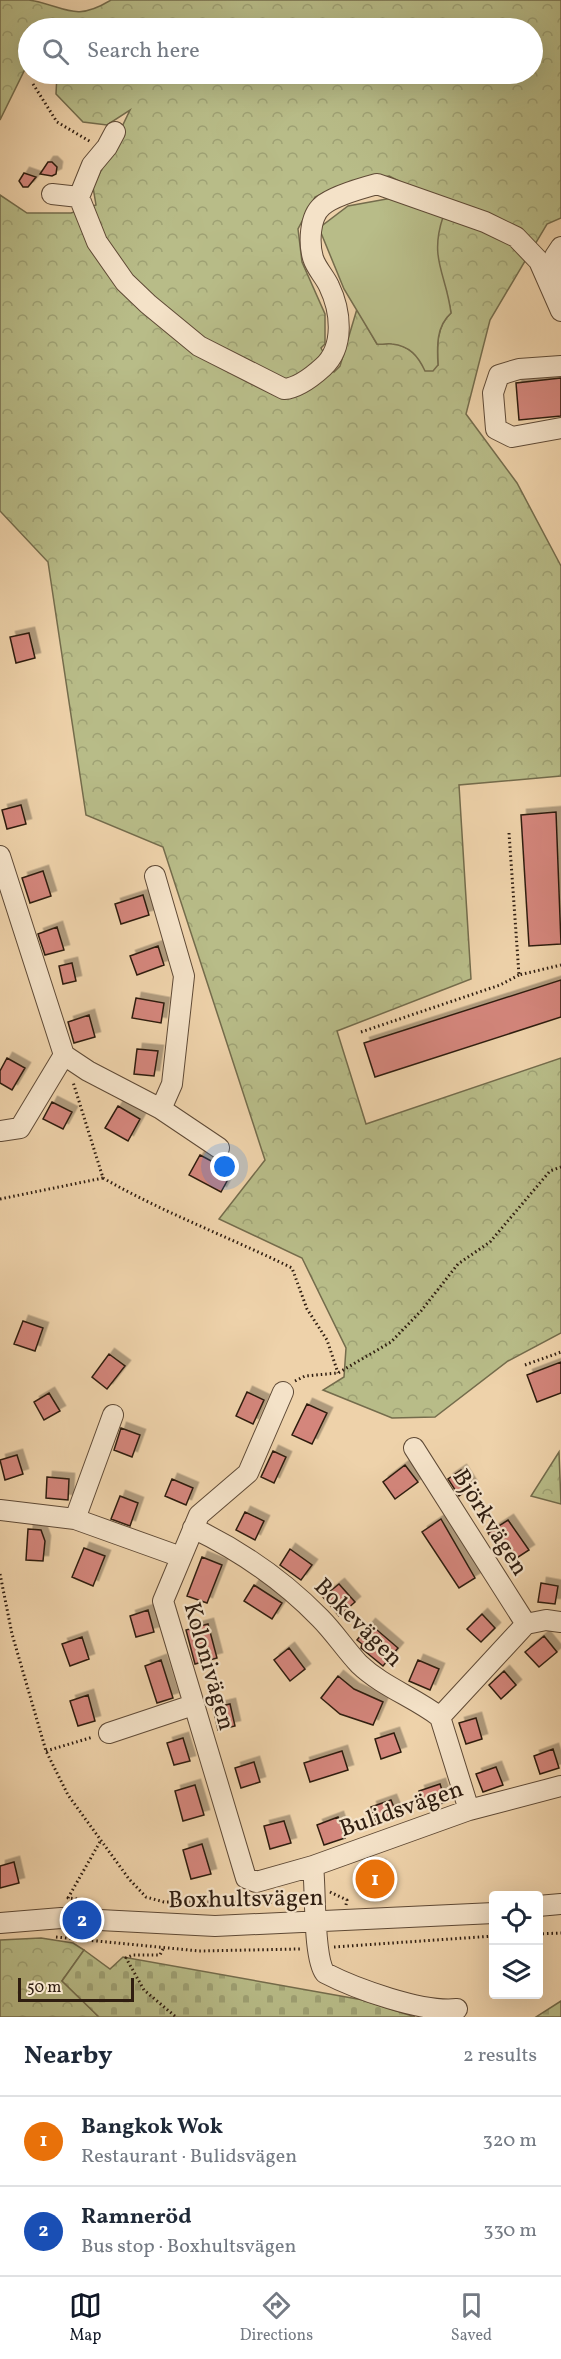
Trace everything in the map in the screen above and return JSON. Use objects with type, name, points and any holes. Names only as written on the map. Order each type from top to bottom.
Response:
[{"type":"street","points":[[116,132],[103,153],[92,165],[79,197],[89,229],[106,257],[125,282],[199,346],[284,389],[295,388],[316,374],[334,354],[339,343],[335,301],[313,260],[311,233],[315,215],[321,206],[377,183],[484,222],[516,237],[539,261],[561,311]]},
{"type":"street","points":[[52,194],[79,197]]},
{"type":"street","points":[[561,247],[555,256],[561,287]]},
{"type":"street","points":[[561,366],[519,369],[499,375],[493,393],[496,429],[512,437],[561,428]]},
{"type":"street","points":[[0,856],[64,1055],[88,1071],[160,1109],[219,1148]]},
{"type":"street","points":[[155,876],[184,976],[172,1084],[160,1109]]},
{"type":"street","points":[[0,1131],[20,1128],[64,1055]]},
{"type":"street","name":"Kolonivägen","points":[[283,1392],[248,1473],[199,1515],[163,1601],[246,1878],[256,1882],[313,1866]]},
{"type":"street","points":[[75,1519],[113,1415]]},
{"type":"street","name":"Björkvägen","points":[[414,1448],[526,1624]]},
{"type":"street","points":[[0,1510],[75,1519],[181,1557]]},
{"type":"street","name":"Bokevägen","points":[[193,1528],[228,1545],[277,1577],[322,1619],[359,1664],[393,1691],[428,1707],[440,1717]]},
{"type":"street","points":[[469,1810],[440,1717],[526,1624],[546,1620],[561,1622]]},
{"type":"street","points":[[109,1733],[193,1705]]},
{"type":"street","name":"Bulidsvägen","points":[[313,1866],[469,1810],[561,1786]]},
{"type":"street","points":[[313,1866],[320,1968],[332,1977],[414,2005],[442,2011],[457,2009]]},
{"type":"street","points":[[543,1906],[561,1904]]},
{"type":"street","name":"Boxhultsvägen","points":[[0,1923],[61,1918],[164,1926],[317,1922],[489,1913]]},
{"type":"street","points":[[543,1914],[561,1914]]},
{"type":"path","points":[[33,84],[57,122],[95,144],[103,153]]},
{"type":"path","points":[[509,832],[519,975]]},
{"type":"path","points":[[360,1032],[500,985],[519,975],[561,965]]},
{"type":"path","points":[[64,1055],[103,1178]]},
{"type":"path","points":[[283,1392],[291,1383],[305,1376],[338,1373],[391,1342],[421,1311],[458,1264],[490,1242],[549,1171],[561,1167]]},
{"type":"path","points":[[0,1199],[103,1178],[141,1200],[237,1241],[292,1268],[307,1309],[327,1340],[338,1373]]},
{"type":"path","points":[[525,1365],[561,1352]]},
{"type":"path","points":[[0,1574],[12,1634],[46,1751],[68,1795],[146,1897],[164,1902],[294,1902],[301,1895]]},
{"type":"path","points":[[46,1751],[109,1733]]},
{"type":"path","points":[[77,1899],[68,1898],[101,1840]]},
{"type":"path","points":[[543,1934],[561,1933]]},
{"type":"path","points":[[51,1936],[163,1948],[240,1951],[489,1936]]},
{"type":"path","points":[[163,1948],[160,1955],[126,1958],[144,1990],[176,2017]]},
{"type":"green space","points":[[0,0],[29,0],[78,12],[98,7],[111,0],[561,0],[561,218],[547,224],[490,320],[466,414],[517,483],[561,566],[561,776],[459,785],[471,979],[337,1031],[366,1124],[561,1058],[561,1333],[508,1361],[435,1417],[392,1418],[323,1390],[344,1377],[346,1348],[302,1258],[219,1219],[265,1160],[163,847],[86,815],[48,562],[0,511],[0,195],[27,213],[71,213],[96,205],[93,187],[130,110],[107,125],[83,122],[56,94],[56,84],[543,84],[543,18],[18,18],[18,83],[0,120]],"holes":[[[389,176],[442,203],[435,249],[451,313],[442,324],[440,331],[438,365],[423,366],[414,354],[397,344],[377,344],[357,309],[340,366],[334,372],[321,348],[325,344],[325,314],[302,262],[298,229],[315,197],[341,185]]]},
{"type":"green space","points":[[392,198],[443,217],[439,232],[438,255],[451,313],[440,330],[438,365],[433,371],[425,371],[409,349],[398,345],[377,344],[344,289],[319,228],[348,206]]},
{"type":"green space","points":[[559,1452],[561,1504],[531,1496]]},
{"type":"green space","points":[[41,1938],[73,1943],[84,1950],[62,1981],[99,2017],[0,2017],[0,1940]]},
{"type":"green space","points":[[84,1950],[110,1969],[123,1957],[363,2000],[415,2017],[99,2017],[62,1981]]},
{"type":"green space","points":[[561,2001],[561,2017],[536,2017]]},
{"type":"building","points":[[48,162],[52,162],[57,167],[56,174],[52,176],[40,174]]},
{"type":"building","points":[[24,173],[36,177],[28,187],[23,187],[19,181]]},
{"type":"building","points":[[561,378],[561,416],[519,420],[516,383]]},
{"type":"building","points":[[29,633],[35,658],[16,663],[10,637]]},
{"type":"building","points":[[21,805],[26,824],[7,829],[2,810]]},
{"type":"building","points":[[556,812],[561,944],[529,946],[521,815]]},
{"type":"building","points":[[43,871],[51,896],[30,903],[22,878]]},
{"type":"building","points":[[143,895],[149,915],[121,924],[115,904]]},
{"type":"building","points":[[57,927],[64,950],[45,955],[38,934]]},
{"type":"building","points":[[158,946],[164,965],[137,975],[130,956]]},
{"type":"building","points":[[72,963],[76,981],[63,984],[59,966]]},
{"type":"building","points":[[561,980],[561,1017],[375,1077],[364,1043]]},
{"type":"building","points":[[136,998],[164,1003],[161,1023],[132,1018]]},
{"type":"building","points":[[89,1015],[95,1037],[74,1043],[68,1022]]},
{"type":"building","points":[[137,1049],[158,1051],[154,1076],[134,1074]]},
{"type":"building","points":[[7,1058],[25,1068],[12,1090],[0,1083],[0,1071]]},
{"type":"building","points":[[52,1102],[72,1112],[63,1129],[43,1119]]},
{"type":"building","points":[[118,1106],[140,1119],[128,1141],[105,1128]]},
{"type":"building","points":[[200,1155],[232,1172],[221,1192],[189,1175]]},
{"type":"building","points":[[23,1321],[43,1328],[35,1351],[14,1344]]},
{"type":"building","points":[[109,1354],[125,1366],[107,1389],[92,1377]]},
{"type":"building","points":[[561,1362],[561,1393],[537,1402],[527,1375]]},
{"type":"building","points":[[247,1392],[264,1400],[253,1424],[236,1416]]},
{"type":"building","points":[[49,1393],[60,1411],[44,1420],[34,1402]]},
{"type":"building","points":[[307,1404],[327,1413],[312,1444],[292,1435]]},
{"type":"building","points":[[121,1428],[140,1435],[132,1457],[114,1450]]},
{"type":"building","points":[[273,1451],[286,1457],[274,1483],[261,1477]]},
{"type":"building","points":[[17,1455],[23,1474],[5,1480],[0,1460]]},
{"type":"building","points":[[405,1465],[418,1482],[395,1499],[383,1482]]},
{"type":"building","points":[[461,1470],[472,1487],[459,1496],[448,1479]]},
{"type":"building","points":[[47,1477],[69,1479],[68,1500],[46,1498]]},
{"type":"building","points":[[172,1479],[193,1488],[186,1505],[165,1496]]},
{"type":"building","points":[[120,1496],[138,1503],[130,1526],[111,1519]]},
{"type":"building","points":[[245,1512],[264,1521],[255,1540],[236,1530]]},
{"type":"building","points":[[441,1519],[475,1578],[459,1588],[422,1532]]},
{"type":"building","points":[[508,1520],[529,1550],[509,1563],[488,1533]]},
{"type":"building","points":[[28,1529],[41,1530],[45,1541],[43,1561],[26,1560]]},
{"type":"building","points":[[84,1548],[105,1556],[93,1586],[72,1577]]},
{"type":"building","points":[[290,1549],[312,1565],[301,1580],[280,1565]]},
{"type":"building","points":[[202,1557],[222,1565],[207,1603],[187,1596]]},
{"type":"building","points":[[541,1583],[558,1586],[555,1604],[538,1602]]},
{"type":"building","points":[[339,1584],[355,1602],[339,1616],[323,1597]]},
{"type":"building","points":[[254,1585],[282,1603],[272,1619],[244,1601]]},
{"type":"building","points":[[148,1610],[154,1632],[136,1637],[130,1616]]},
{"type":"building","points":[[482,1614],[495,1628],[481,1642],[467,1629]]},
{"type":"building","points":[[208,1624],[217,1658],[195,1664],[186,1630]]},
{"type":"building","points":[[370,1624],[398,1648],[383,1666],[361,1648],[362,1644],[357,1640]]},
{"type":"building","points":[[544,1636],[557,1652],[539,1667],[525,1652]]},
{"type":"building","points":[[82,1637],[89,1659],[70,1666],[62,1644]]},
{"type":"building","points":[[289,1648],[305,1669],[290,1681],[274,1660]]},
{"type":"building","points":[[161,1660],[173,1698],[157,1703],[145,1666]]},
{"type":"building","points":[[418,1660],[439,1669],[430,1690],[409,1681]]},
{"type":"building","points":[[504,1671],[516,1685],[501,1699],[489,1685]]},
{"type":"building","points":[[338,1676],[354,1689],[383,1702],[373,1725],[340,1714],[321,1698]]},
{"type":"building","points":[[88,1695],[95,1721],[78,1726],[70,1701]]},
{"type":"building","points":[[230,1704],[235,1726],[218,1730],[213,1708]]},
{"type":"building","points":[[476,1718],[482,1739],[466,1744],[459,1723]]},
{"type":"building","points":[[394,1733],[401,1752],[381,1759],[375,1739]]},
{"type":"building","points":[[183,1738],[190,1761],[174,1765],[167,1743]]},
{"type":"building","points":[[553,1749],[559,1768],[540,1774],[534,1756]]},
{"type":"building","points":[[342,1751],[348,1770],[310,1782],[304,1763]]},
{"type":"building","points":[[254,1762],[260,1782],[241,1788],[235,1768]]},
{"type":"building","points":[[496,1767],[503,1785],[483,1792],[476,1774]]},
{"type":"building","points":[[440,1784],[446,1802],[425,1809],[419,1791]]},
{"type":"building","points":[[195,1785],[204,1815],[183,1821],[175,1791]]},
{"type":"building","points":[[391,1800],[398,1817],[377,1825],[371,1807]]},
{"type":"building","points":[[338,1817],[345,1838],[324,1845],[317,1825]]},
{"type":"building","points":[[284,1821],[291,1843],[270,1849],[264,1826]]},
{"type":"building","points":[[202,1844],[211,1874],[191,1879],[183,1850]]},
{"type":"building","points":[[14,1862],[19,1883],[0,1888],[0,1866]]},
{"type":"building","points":[[380,1865],[388,1886],[367,1894],[360,1872]]},
{"type":"place","name":"Bangkok Wok","points":[[375,1879]]},
{"type":"place","name":"Ramneröd","points":[[82,1920]]}]
